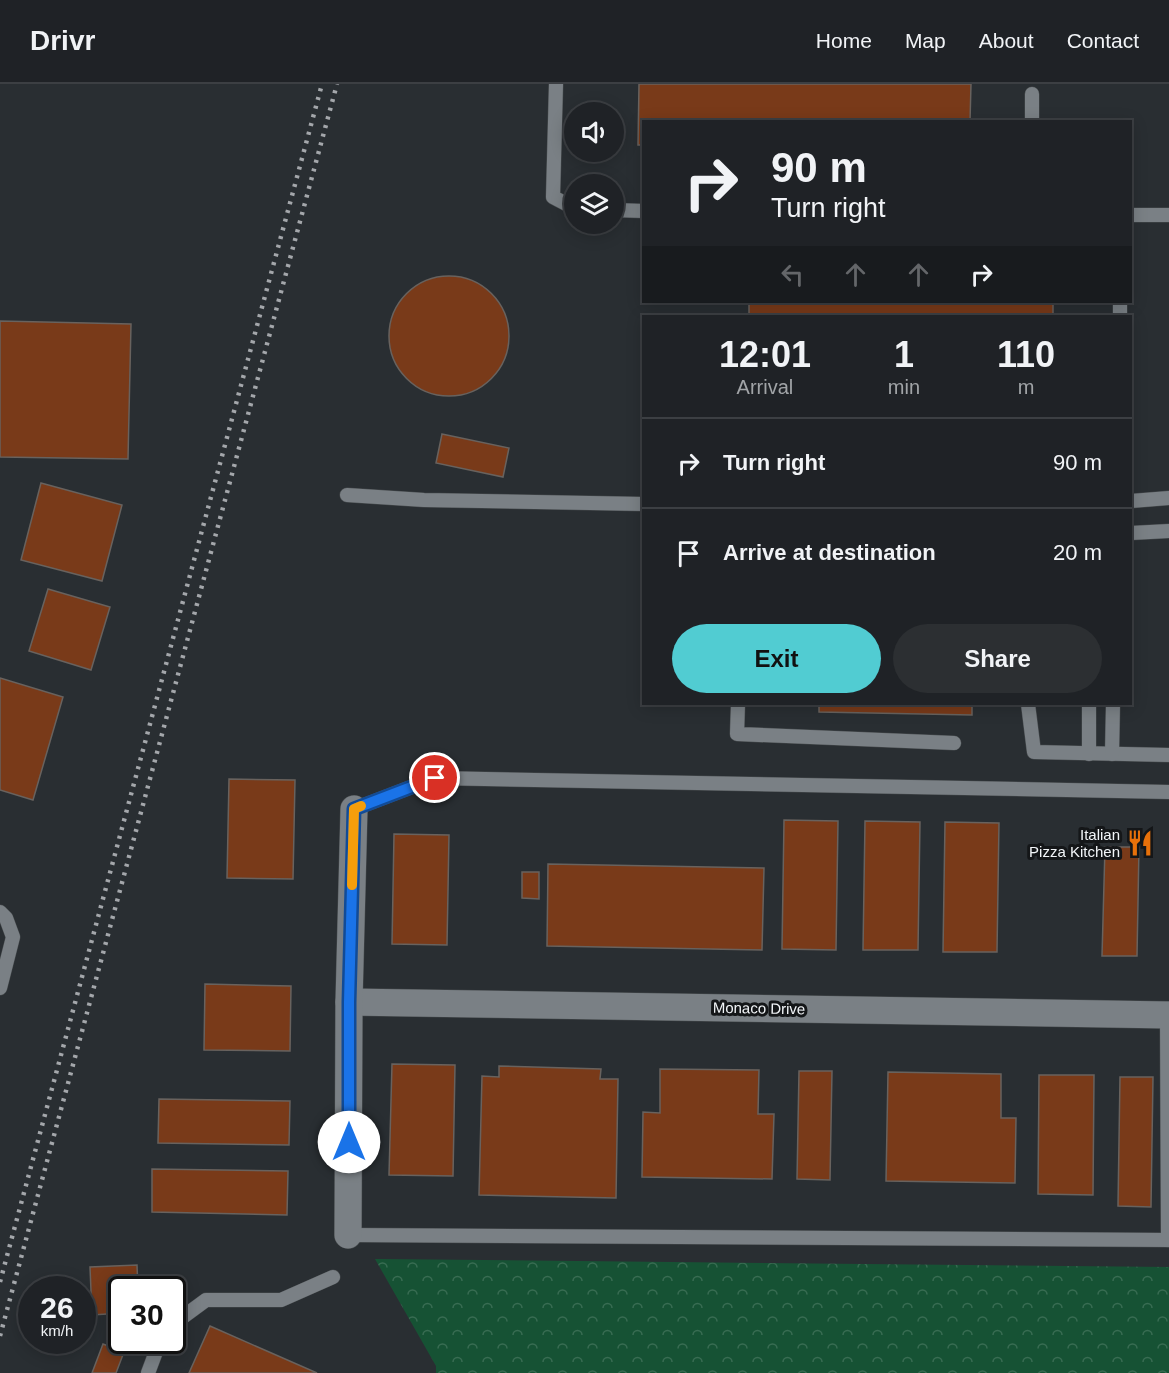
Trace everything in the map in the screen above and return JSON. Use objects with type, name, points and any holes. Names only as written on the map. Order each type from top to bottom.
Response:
[{"type":"street","points":[[348,1235],[349,1002],[354,809]]},
{"type":"street","name":"Monaco Drive","points":[[349,1002],[1168,1015]]},
{"type":"lane","points":[[556,84],[553,196],[564,202]]},
{"type":"lane","points":[[1032,94],[1032,120]]},
{"type":"lane","points":[[624,210],[642,211]]},
{"type":"lane","points":[[1132,216],[1169,215]]},
{"type":"lane","points":[[347,495],[424,500],[642,504]]},
{"type":"lane","points":[[1132,501],[1169,498]]},
{"type":"lane","points":[[1132,533],[1169,531]]},
{"type":"lane","points":[[738,705],[737,734],[954,743]]},
{"type":"lane","points":[[1028,705],[1034,752],[1169,755]]},
{"type":"lane","points":[[1089,705],[1089,754]]},
{"type":"lane","points":[[1112,754],[1113,705]]},
{"type":"lane","points":[[354,809],[435,778],[1169,792]]},
{"type":"lane","points":[[0,912],[6,918],[13,937],[0,988]]},
{"type":"lane","points":[[348,1235],[1168,1240],[1168,1015]]},
{"type":"lane","points":[[186,1315],[206,1300],[281,1300],[333,1277]]},
{"type":"lane","points":[[148,1373],[155,1354]]},
{"type":"green space","points":[[375,1259],[1169,1267],[1169,1373],[436,1373],[436,1366]]},
{"type":"building","points":[[639,84],[971,84],[970,120],[642,120],[642,145],[638,145]]},
{"type":"building","points":[[449,276],[472,281],[491,294],[504,313],[509,336],[504,359],[491,378],[472,391],[449,396],[426,391],[407,378],[394,359],[389,336],[394,313],[407,294],[426,281]]},
{"type":"building","points":[[749,303],[1053,303],[1053,315],[749,315]]},
{"type":"building","points":[[0,321],[131,324],[128,459],[0,457]]},
{"type":"building","points":[[442,434],[509,448],[503,477],[436,463]]},
{"type":"building","points":[[41,483],[122,505],[102,581],[21,560]]},
{"type":"building","points":[[48,589],[110,607],[91,670],[29,651]]},
{"type":"building","points":[[0,678],[63,697],[33,800],[0,790]]},
{"type":"building","points":[[819,705],[972,705],[972,715],[819,712]]},
{"type":"building","points":[[229,779],[295,780],[293,879],[227,878]]},
{"type":"building","points":[[784,820],[838,821],[836,950],[782,949]]},
{"type":"building","points":[[865,821],[920,822],[918,950],[863,950]]},
{"type":"building","points":[[945,822],[999,823],[997,952],[943,952]]},
{"type":"building","points":[[394,834],[449,835],[447,945],[392,944]]},
{"type":"building","points":[[1105,847],[1139,847],[1137,956],[1102,956]]},
{"type":"building","points":[[548,864],[764,868],[762,950],[547,946]]},
{"type":"building","points":[[522,872],[539,872],[539,899],[522,898]]},
{"type":"building","points":[[205,984],[291,986],[290,1051],[204,1050]]},
{"type":"building","points":[[392,1064],[455,1065],[453,1176],[389,1175]]},
{"type":"building","points":[[499,1066],[601,1069],[600,1079],[618,1079],[616,1198],[479,1195],[482,1076],[499,1077]]},
{"type":"building","points":[[660,1069],[759,1070],[758,1114],[774,1114],[772,1179],[642,1177],[643,1112],[660,1113]]},
{"type":"building","points":[[799,1071],[832,1071],[830,1180],[797,1179]]},
{"type":"building","points":[[888,1072],[1001,1074],[1001,1118],[1016,1118],[1015,1183],[886,1181]]},
{"type":"building","points":[[1039,1075],[1094,1075],[1093,1195],[1038,1194]]},
{"type":"building","points":[[1120,1077],[1153,1077],[1151,1207],[1118,1206]]},
{"type":"building","points":[[159,1099],[290,1101],[289,1145],[158,1143]]},
{"type":"building","points":[[152,1169],[288,1171],[287,1215],[152,1212]]},
{"type":"building","points":[[137,1265],[137,1276],[108,1276],[108,1314],[96,1315],[96,1276],[90,1276],[90,1267]]},
{"type":"building","points":[[210,1326],[317,1373],[189,1373]]},
{"type":"building","points":[[103,1344],[108,1346],[108,1354],[123,1354],[116,1373],[92,1373]]},
{"type":"railway","points":[[0,1282],[322,84]]},
{"type":"railway","points":[[0,1336],[337,84]]},
{"type":"slow traffic","points":[[352,885],[354,809],[361,806]]},
{"type":"place","name":"Italian Pizza Kitchen","points":[[1140,843]]},
{"type":"route","points":[[349,1142],[349,1002],[354,809],[435,778]]}]
